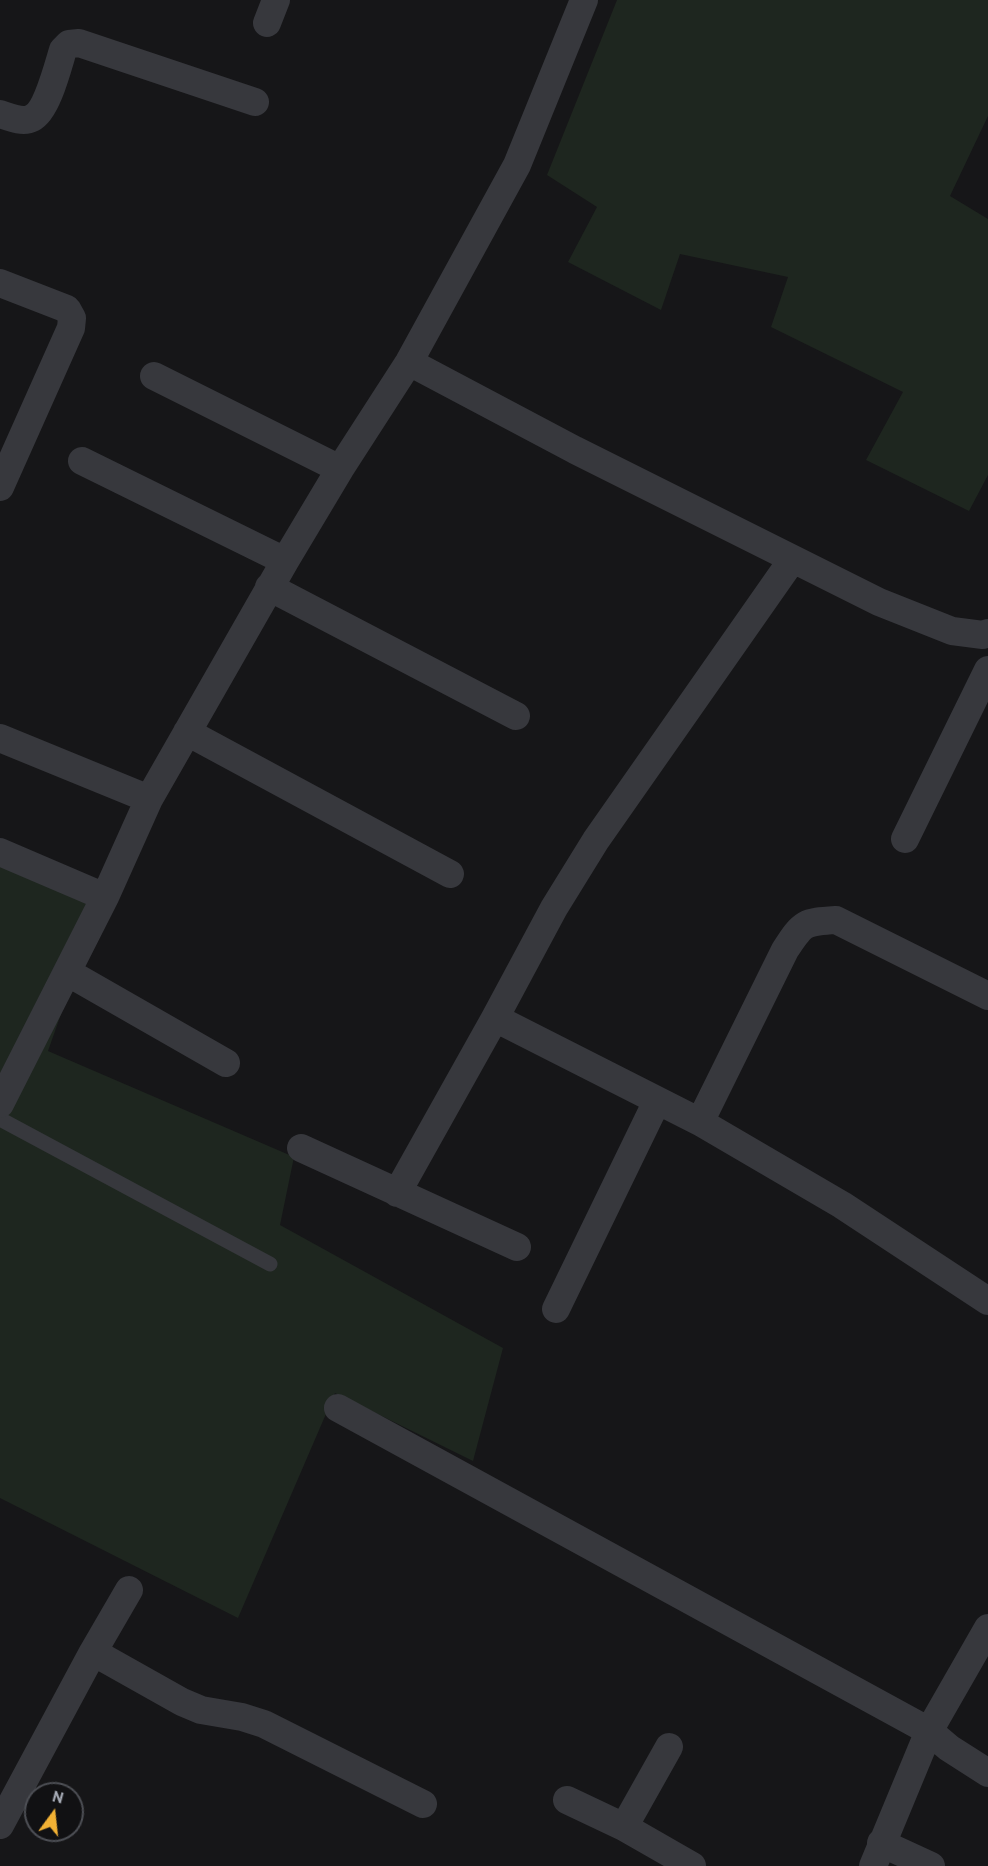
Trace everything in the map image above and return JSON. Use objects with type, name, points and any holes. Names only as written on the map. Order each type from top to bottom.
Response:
[{"type":"street","points":[[0,1104],[105,897],[149,800],[269,587],[340,469],[409,362],[517,165],[584,0]]},
{"type":"street","points":[[0,114],[16,120],[31,119],[42,111],[63,50],[69,44],[79,44],[255,102]]},
{"type":"street","points":[[0,283],[67,309],[72,318],[71,328],[0,487]]},
{"type":"street","points":[[409,362],[575,450],[879,602],[952,631],[983,635],[988,633]]},
{"type":"street","points":[[154,376],[340,469]]},
{"type":"street","points":[[82,461],[285,561]]},
{"type":"street","points":[[397,1193],[554,908],[596,840],[792,560]]},
{"type":"street","points":[[269,587],[516,716]]},
{"type":"street","points":[[905,839],[988,670]]},
{"type":"street","points":[[187,732],[450,874]]},
{"type":"street","points":[[0,738],[149,800]]},
{"type":"street","points":[[0,852],[105,897]]},
{"type":"street","points":[[700,1122],[785,950],[798,930],[809,922],[836,920],[988,996]]},
{"type":"street","points":[[66,972],[226,1063]]},
{"type":"street","points":[[495,1018],[700,1122],[842,1204],[988,1301]]},
{"type":"street","points":[[556,1309],[657,1101]]},
{"type":"street","points":[[301,1148],[516,1247]]},
{"type":"street","points":[[338,1408],[929,1731],[949,1748],[988,1773]]},
{"type":"street","points":[[0,1826],[93,1652],[129,1590]]},
{"type":"street","points":[[931,1866],[877,1855],[929,1731],[988,1628]]},
{"type":"street","points":[[93,1652],[182,1702],[201,1710],[242,1717],[264,1724],[423,1804]]},
{"type":"street","points":[[624,1827],[669,1747]]},
{"type":"street","points":[[567,1800],[624,1827],[693,1866]]},
{"type":"lane","points":[[0,1119],[270,1264]]},
{"type":"shaded area","points":[[617,0],[988,0],[988,116],[950,196],[988,219],[988,475],[969,511],[866,460],[903,392],[771,327],[788,277],[680,254],[661,310],[568,262],[597,207],[547,175]]},
{"type":"shaded area","points":[[0,865],[100,903],[48,1051],[294,1157],[280,1225],[503,1348],[473,1461],[335,1393],[238,1618],[0,1498]]}]
